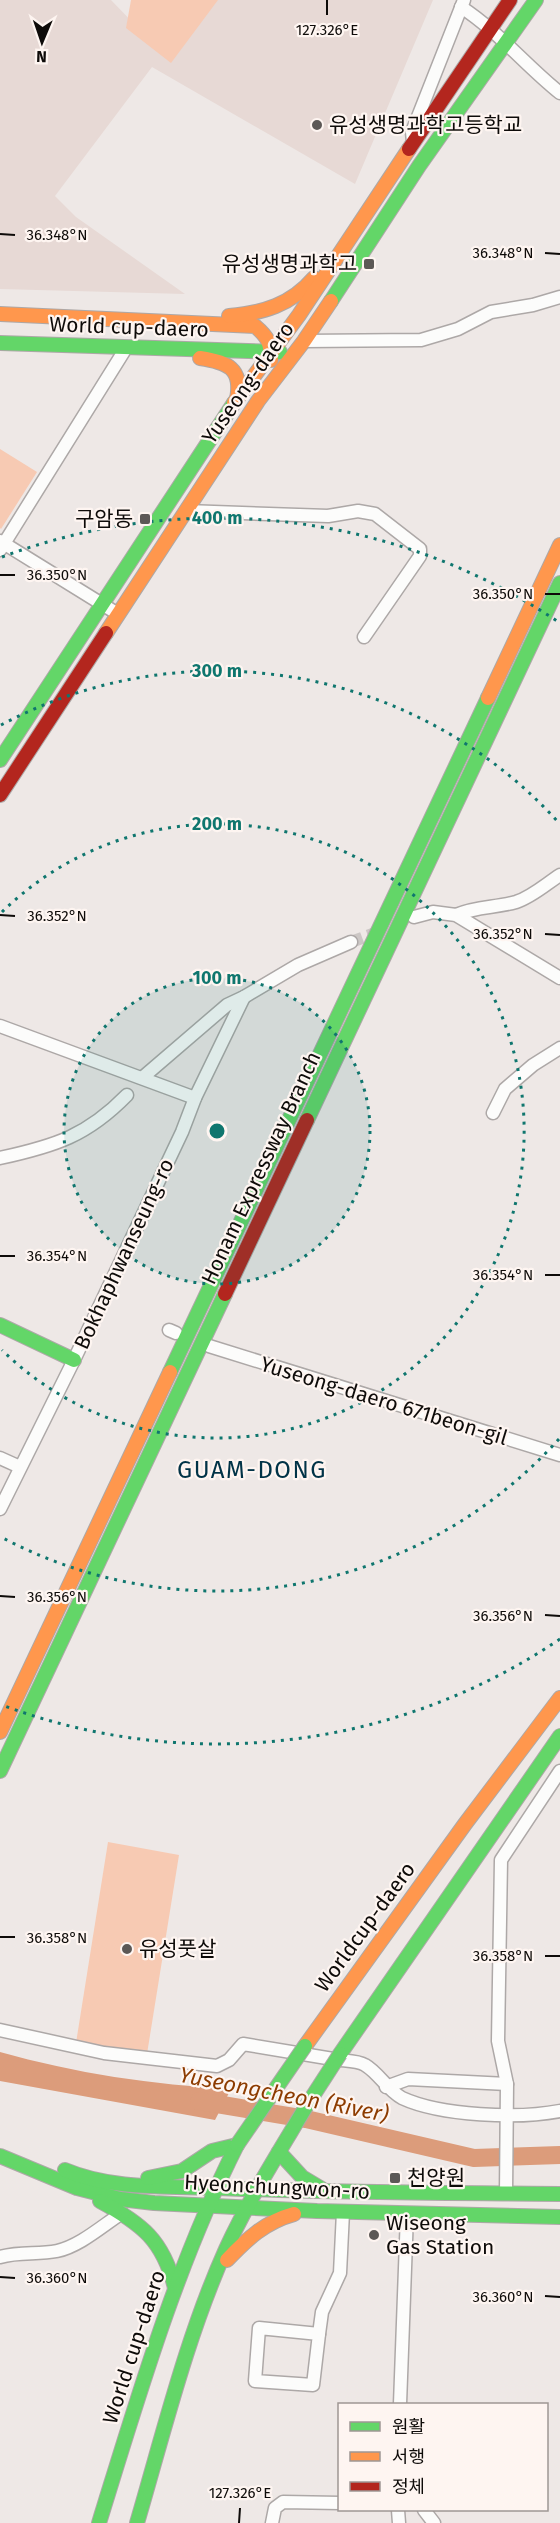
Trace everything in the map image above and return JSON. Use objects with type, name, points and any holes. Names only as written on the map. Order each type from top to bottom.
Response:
[{"type":"main road","name":"Yuseong-daero","points":[[0,760],[236,400],[272,352],[510,0]]},
{"type":"main road","name":"Yuseong-daero","points":[[0,795],[260,398],[304,341],[419,166],[536,0]]},
{"type":"main road","points":[[156,320],[242,315],[265,312],[283,305],[307,287],[330,258],[345,244]]},
{"type":"main road","name":"World cup-daero","points":[[0,314],[255,326],[267,336],[272,352]]},
{"type":"main road","points":[[146,348],[178,345],[184,341],[186,335],[184,329],[156,320]]},
{"type":"main road","name":"World cup-daero","points":[[0,343],[272,352],[293,349],[304,341]]},
{"type":"main road","points":[[146,348],[172,355],[215,360],[230,366],[238,378],[236,400]]},
{"type":"main road","points":[[260,398],[272,352]]},
{"type":"main road","name":"Honam Expressway Branch","points":[[0,1732],[560,545]]},
{"type":"main road","name":"Honam Expressway Branch","points":[[0,1771],[560,583]]},
{"type":"main road","points":[[0,1325],[74,1360]]},
{"type":"main road","name":"Worldcup-daero","points":[[215,2187],[237,2145],[305,2046],[465,1824],[560,1698]]},
{"type":"main road","points":[[136,2523],[217,2270],[247,2207],[340,2054],[560,1736]]},
{"type":"main road","name":"Hyeonchungwon-ro","points":[[0,2143],[81,2177],[113,2183],[327,2192],[560,2194]]},
{"type":"main road","points":[[113,2183],[183,2171],[212,2151],[237,2145]]},
{"type":"main road","points":[[279,2152],[290,2161],[301,2178],[327,2192]]},
{"type":"main road","name":"Hyeonchungwon-ro","points":[[0,2156],[77,2188],[120,2199],[317,2211],[560,2217]]},
{"type":"main road","name":"World cup-daero","points":[[99,2523],[175,2288],[215,2187]]},
{"type":"main road","points":[[77,2188],[123,2213],[152,2235],[160,2244],[171,2268],[175,2288]]},
{"type":"main road","points":[[217,2270],[262,2225],[292,2214],[317,2211]]},
{"type":"street","points":[[413,142],[412,132],[463,4],[560,93]]},
{"type":"street","points":[[304,341],[420,340],[459,329],[491,312],[533,305],[560,297]]},
{"type":"street","points":[[118,614],[1,545],[126,348]]},
{"type":"street","points":[[186,511],[328,516],[358,511],[375,514],[420,549],[420,556],[364,637]]},
{"type":"street","points":[[456,915],[472,908],[515,902],[529,896],[560,875]]},
{"type":"street","points":[[414,917],[433,912],[456,915],[560,978]]},
{"type":"street","points":[[142,1078],[226,1005],[298,965],[351,942]]},
{"type":"street","name":"Bokhaphwanseung-ro","points":[[0,1509],[74,1360],[244,997]]},
{"type":"street","points":[[0,1026],[195,1098]]},
{"type":"street","points":[[493,1113],[505,1089],[533,1065],[560,1048]]},
{"type":"street","points":[[0,1158],[51,1144],[85,1131],[107,1116],[127,1095]]},
{"type":"street","name":"Yuseong-daero 671beon-gil","points":[[209,1346],[560,1455]]},
{"type":"street","points":[[0,1458],[20,1467]]},
{"type":"street","points":[[506,2193],[507,2084],[498,2041],[501,1860],[560,1771]]},
{"type":"street","points":[[0,2030],[104,2053],[217,2066],[229,2060],[243,2044],[364,2064],[400,2097],[417,2103],[507,2118],[560,2111]]},
{"type":"street","points":[[386,2086],[408,2079],[507,2084]]},
{"type":"street","points":[[320,2334],[259,2328],[255,2381],[313,2385],[320,2334],[322,2312],[340,2273],[343,2212]]},
{"type":"street","points":[[0,2256],[55,2251],[71,2247],[123,2213]]},
{"type":"street","points":[[400,2403],[407,2214]]},
{"type":"street","points":[[272,2523],[275,2508],[284,2502],[338,2504]]},
{"type":"street","points":[[425,2511],[434,2523]]},
{"type":"shaded area","name":"유성생명과학고등학교","points":[[0,0],[111,0],[171,62],[217,0],[433,0],[355,184],[152,67],[55,196],[76,217],[185,294],[0,289]]},
{"type":"shaded area","points":[[131,0],[218,0],[171,63],[126,28]]},
{"type":"shaded area","points":[[0,449],[37,472],[1,529],[0,528]]},
{"type":"shaded area","name":"유성풋살","points":[[108,1842],[179,1855],[147,2054],[76,2043]]},
{"type":"shaded area","points":[[0,2052],[114,2077],[231,2089],[215,2120],[0,2081]]},
{"type":"waterway","name":"Yuseongcheon (River)","points":[[199,2101],[306,2119],[474,2158],[560,2155]]},
{"type":"tunnel","points":[[351,942],[378,932]]},
{"type":"traffic: fast","points":[[331,301],[419,166],[536,0]]},
{"type":"traffic: fast","points":[[0,343],[280,352]]},
{"type":"traffic: fast","points":[[0,760],[234,403]]},
{"type":"traffic: fast","points":[[307,1120],[560,583]]},
{"type":"traffic: fast","points":[[170,1372],[488,698]]},
{"type":"traffic: fast","points":[[0,1771],[225,1294]]},
{"type":"traffic: fast","points":[[0,1325],[74,1360]]},
{"type":"traffic: fast","points":[[340,2054],[560,1736]]},
{"type":"traffic: fast","points":[[237,2145],[305,2046]]},
{"type":"traffic: fast","points":[[307,2105],[340,2054]]},
{"type":"traffic: fast","points":[[137,2523],[177,2384],[212,2282],[244,2212],[307,2105]]},
{"type":"traffic: fast","points":[[148,2178],[182,2171],[212,2151],[237,2145]]},
{"type":"traffic: fast","points":[[99,2523],[144,2379],[177,2284],[195,2237],[237,2145]]},
{"type":"traffic: fast","points":[[279,2152],[302,2177],[322,2189]]},
{"type":"traffic: fast","points":[[0,2156],[77,2188],[120,2199],[154,2203],[317,2211],[560,2217]]},
{"type":"traffic: fast","points":[[65,2170],[102,2181],[140,2186],[346,2192],[560,2194]]},
{"type":"traffic: fast","points":[[100,2201],[128,2218],[149,2235],[164,2257],[175,2288]]},
{"type":"traffic: slow","points":[[234,403],[299,315],[409,149]]},
{"type":"traffic: slow","points":[[229,316],[253,313],[276,306],[296,295],[314,278]]},
{"type":"traffic: slow","points":[[106,633],[258,401],[331,301]]},
{"type":"traffic: slow","points":[[0,314],[255,326],[268,341],[271,360]]},
{"type":"traffic: slow","points":[[200,358],[231,368],[238,380],[237,399]]},
{"type":"traffic: slow","points":[[488,698],[560,545]]},
{"type":"traffic: slow","points":[[0,1732],[170,1372]]},
{"type":"traffic: slow","points":[[305,2046],[465,1824],[560,1698]]},
{"type":"traffic: slow","points":[[227,2260],[257,2232],[294,2214]]},
{"type":"traffic: jam","points":[[409,149],[510,0]]},
{"type":"traffic: jam","points":[[0,795],[106,633]]},
{"type":"traffic: jam","points":[[225,1294],[307,1120]]},
{"type":"place","name":"유성생명과학고등학교","points":[[317,125]]},
{"type":"place","name":"유성생명과학고","points":[[369,264]]},
{"type":"place","name":"구암동","points":[[145,519]]},
{"type":"place","name":"유성풋살","points":[[127,1949]]},
{"type":"place","name":"천양원","points":[[395,2178]]},
{"type":"place","name":"Wiseong Gas Station","points":[[374,2235]]},
{"type":"district","name":"GUAM-DONG","points":[[252,1470]]}]
